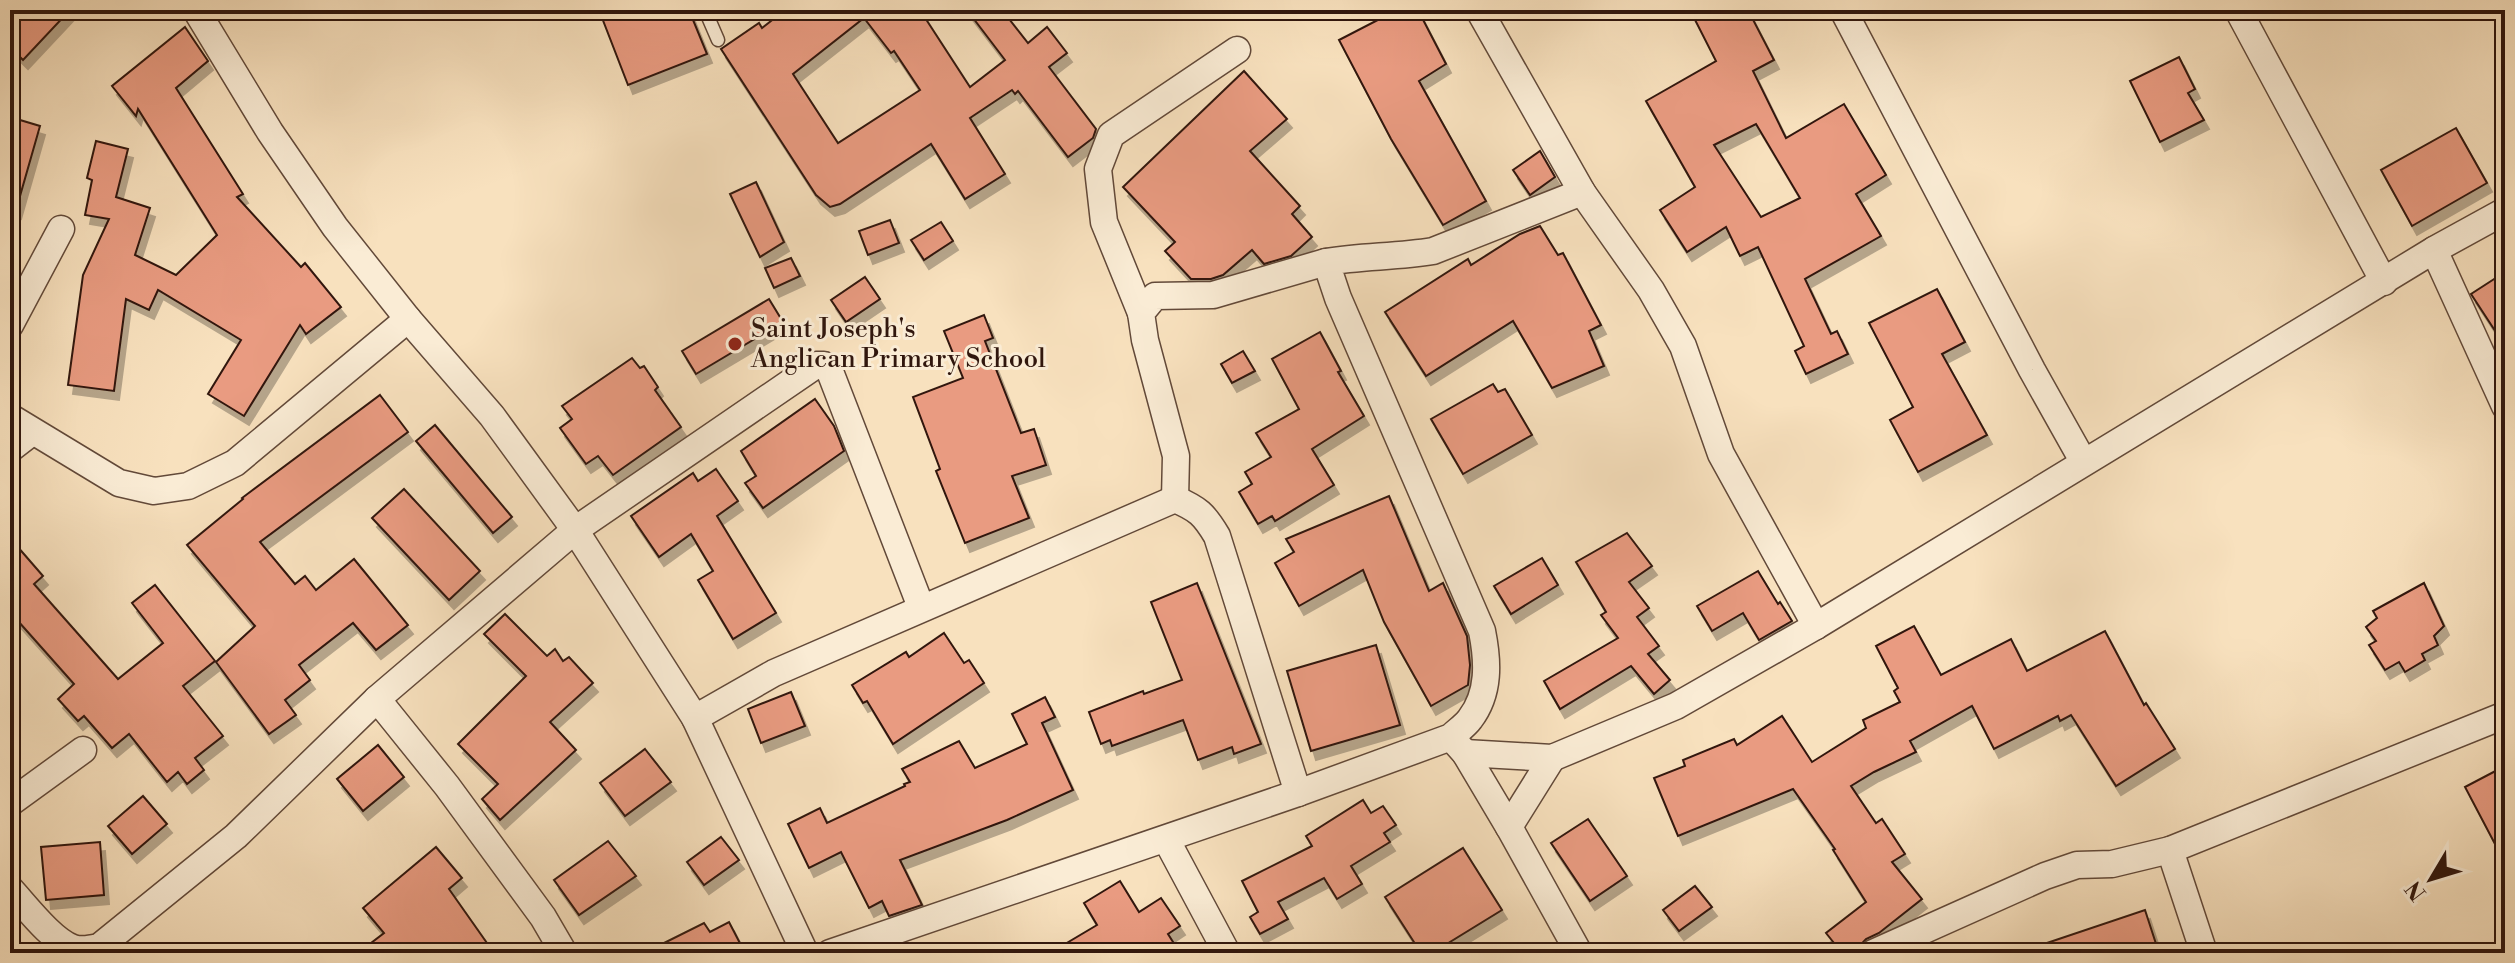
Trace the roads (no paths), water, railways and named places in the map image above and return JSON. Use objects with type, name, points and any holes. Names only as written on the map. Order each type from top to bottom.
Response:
[{"type":"street","points":[[196,10],[270,132],[327,215],[408,319],[492,416],[575,530],[695,718],[805,953]]},
{"type":"street","points":[[1479,10],[1582,192],[1651,290],[1683,346],[1721,454],[1816,626]]},
{"type":"street","points":[[1843,10],[2083,461]]},
{"type":"street","points":[[2238,10],[2384,282]]},
{"type":"street","points":[[1175,499],[1176,456],[1145,340],[1141,313],[1104,222],[1098,169],[1111,135],[1237,50]]},
{"type":"street","points":[[1141,313],[1155,296],[1213,295],[1326,262],[1433,251],[1582,192]]},
{"type":"street","points":[[830,953],[1298,793],[1458,745],[1552,758],[1676,706],[1816,626],[2083,461],[2434,250],[2505,211]]},
{"type":"street","points":[[10,325],[61,229]]},
{"type":"street","points":[[2434,250],[2505,406]]},
{"type":"street","points":[[1326,262],[1338,298],[1482,631],[1488,662],[1482,695],[1458,745]]},
{"type":"street","points":[[10,417],[119,483],[154,491],[188,486],[235,463],[408,319]]},
{"type":"street","points":[[10,889],[70,947],[86,950],[99,947],[236,836],[377,699],[575,530],[816,365],[829,369],[921,607]]},
{"type":"street","points":[[10,449],[32,432]]},
{"type":"street","points":[[695,718],[774,673],[1175,499],[1205,515],[1217,536],[1298,793]]},
{"type":"street","points":[[377,699],[447,786],[543,917],[564,953]]},
{"type":"street","points":[[1873,953],[2045,876],[2077,865],[2112,864],[2170,850],[2505,715]]},
{"type":"street","points":[[1458,745],[1509,827],[1579,953]]},
{"type":"street","points":[[10,803],[83,750]]},
{"type":"street","points":[[1509,827],[1552,758]]},
{"type":"street","points":[[1166,839],[1227,953]]},
{"type":"street","points":[[2170,850],[2204,953]]},
{"type":"lane","points":[[705,10],[718,40]]},
{"type":"place","name":"Saint Joseph's Anglican Primary School","points":[[735,344]]}]
